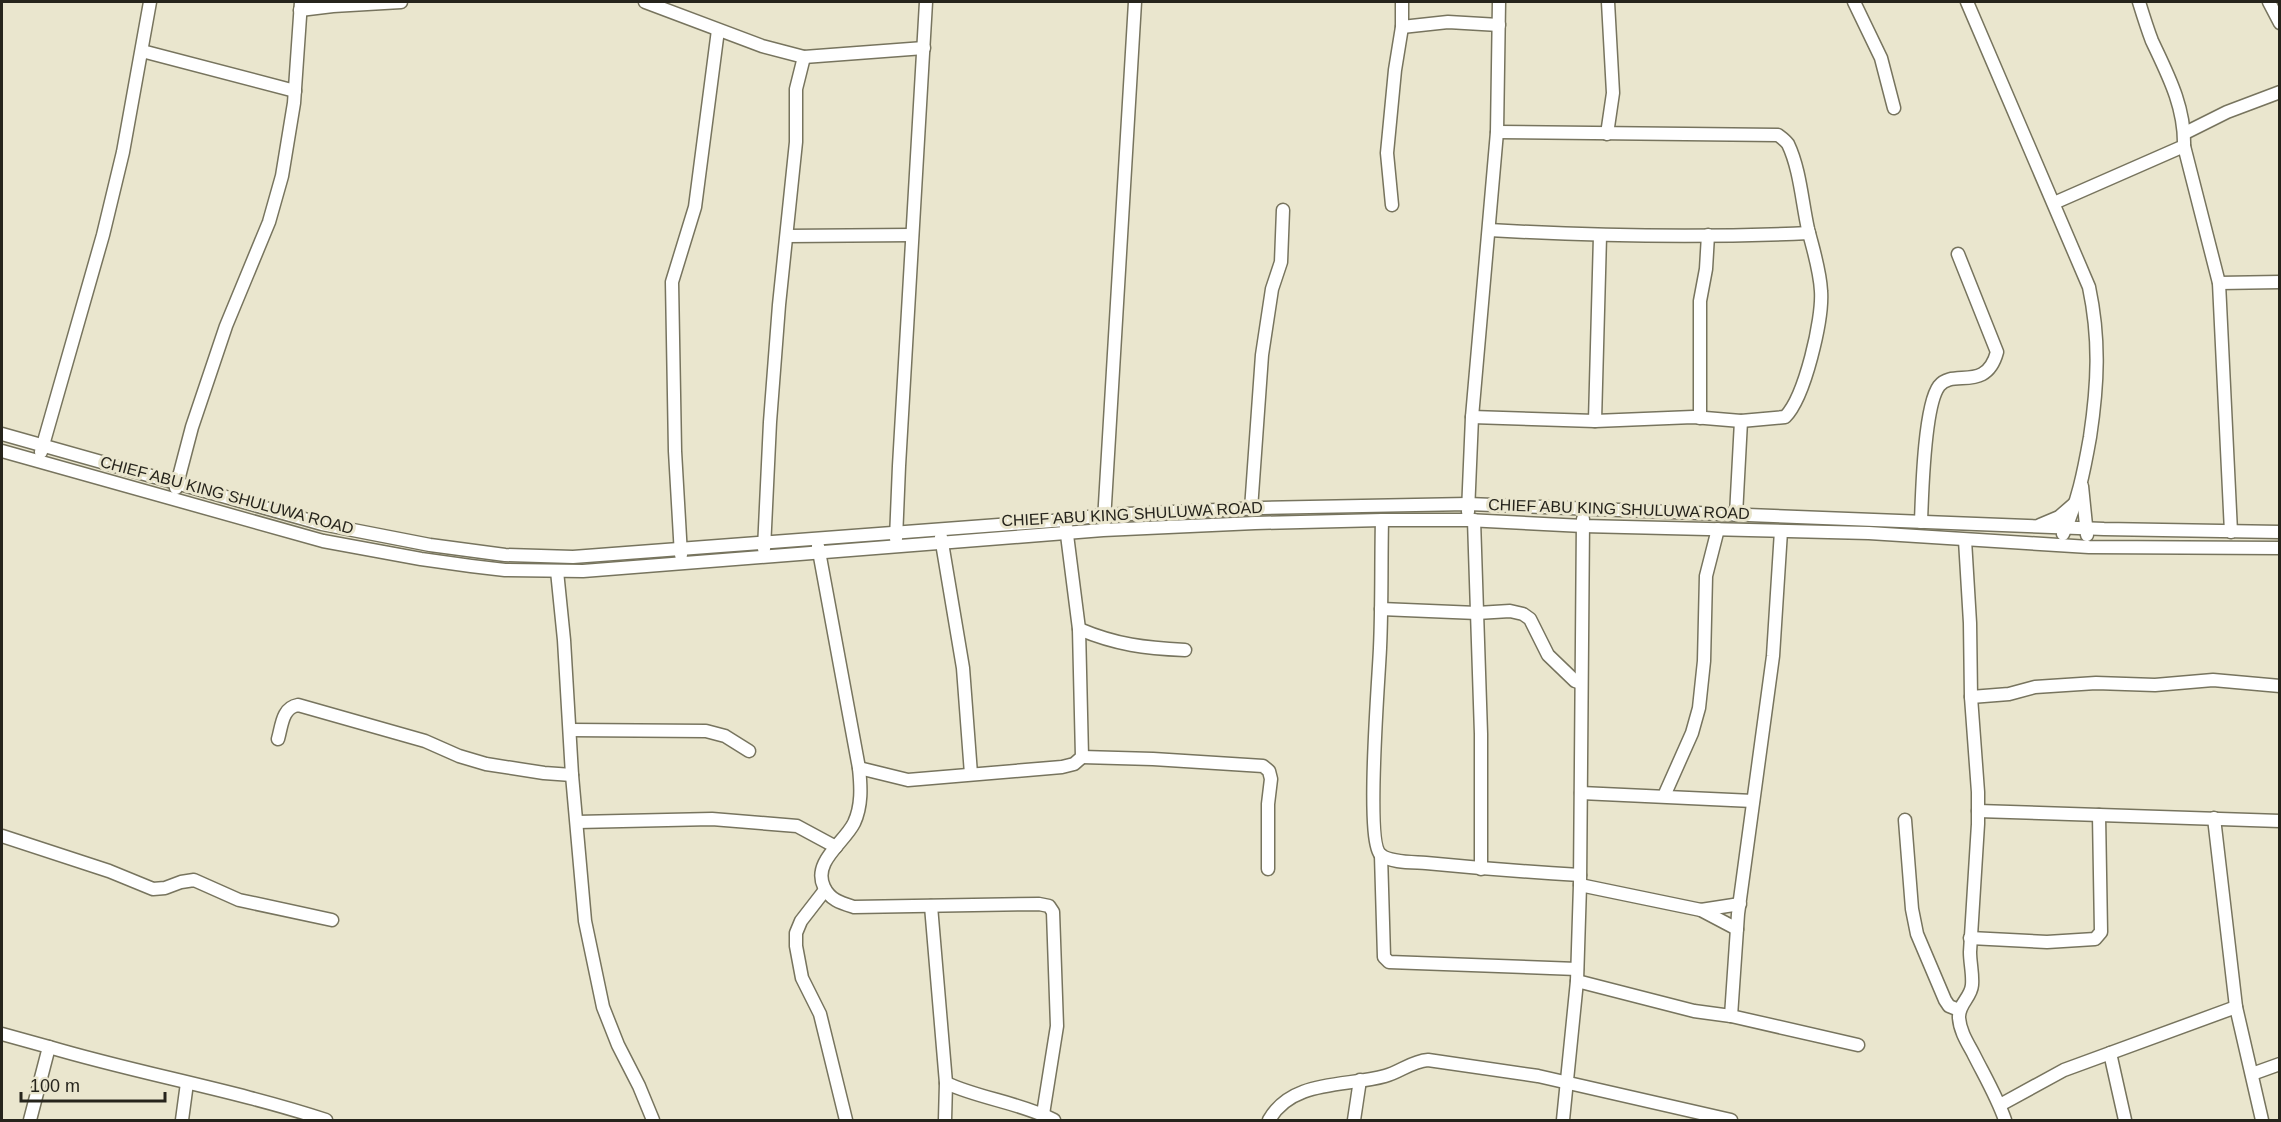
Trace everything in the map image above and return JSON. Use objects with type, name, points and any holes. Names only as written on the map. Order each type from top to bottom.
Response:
[{"type":"street","points":[[39,460],[103,235],[123,152],[150,2]]},
{"type":"street","points":[[173,497],[192,428],[226,326],[269,222],[282,176],[295,91],[300,6],[401,2]]},
{"type":"street","points":[[645,2],[762,46],[804,57],[924,48]]},
{"type":"street","points":[[897,545],[926,2]]},
{"type":"street","points":[[1103,530],[1135,2]]},
{"type":"street","points":[[1392,205],[1387,153],[1395,70],[1402,27],[1402,2]]},
{"type":"street","points":[[1481,869],[1481,734],[1477,613],[1468,504],[1472,417],[1497,132],[1499,2]]},
{"type":"street","points":[[1607,134],[1613,93],[1608,2]]},
{"type":"street","points":[[1854,2],[1881,58],[1894,108]]},
{"type":"street","points":[[1967,2],[2089,287],[2096,327],[2098,357],[2097,393],[2080,506],[2089,547]]},
{"type":"street","points":[[2139,2],[2151,38],[2180,104],[2185,140],[2219,284],[2231,532]]},
{"type":"street","points":[[2269,2],[2280,23]]},
{"type":"street","points":[[1402,27],[1448,21],[1499,25]]},
{"type":"street","points":[[681,564],[675,451],[672,282],[695,207],[718,30]]},
{"type":"street","points":[[142,51],[295,91]]},
{"type":"street","points":[[764,557],[772,392],[796,142],[796,89],[804,57]]},
{"type":"street","points":[[2054,203],[2185,140],[2227,112],[2280,92]]},
{"type":"street","points":[[1472,417],[1594,421],[1700,418],[1741,421],[1785,417],[1794,405],[1817,332],[1821,305],[1821,291],[1790,150],[1786,141],[1778,135],[1497,132]]},
{"type":"street","points":[[1251,509],[1262,355],[1272,289],[1281,262],[1283,210]]},
{"type":"street","points":[[1489,230],[1600,236],[1809,233]]},
{"type":"street","points":[[787,236],[912,235]]},
{"type":"street","points":[[1700,418],[1700,301],[1706,269],[1708,235]]},
{"type":"street","points":[[1594,421],[1600,236]]},
{"type":"street","points":[[1921,522],[1924,467],[1933,397],[1946,380],[1973,378],[1986,370],[1997,352],[1958,254]]},
{"type":"street","points":[[2219,284],[2280,282]]},
{"type":"street","points":[[1736,515],[1741,421]]},
{"type":"street","points":[[2,434],[322,524],[505,555],[573,556],[681,549],[1065,520],[1104,515],[1468,504],[2104,529],[2280,532]]},
{"type":"street","name":"CHIEF ABU KING SHULUWA ROAD","points":[[2,450],[301,535],[346,545],[506,570],[557,571],[681,564],[1103,530],[1382,520],[1470,520],[1583,526],[1897,534],[2089,547],[2280,548]]},
{"type":"street","points":[[2034,526],[2080,506]]},
{"type":"street","points":[[2055,545],[2080,506]]},
{"type":"street","points":[[2080,506],[2095,523],[2104,529]]},
{"type":"street","points":[[1563,1120],[1577,975],[1583,509]]},
{"type":"street","points":[[1065,520],[1079,629],[1082,758]]},
{"type":"street","points":[[1382,520],[1374,795],[1375,833],[1378,851],[1381,855],[1384,957],[1389,962],[1577,975],[1694,1011],[1731,1016],[1858,1045]]},
{"type":"street","points":[[1664,796],[1692,733],[1699,708],[1704,661],[1706,576],[1718,529]]},
{"type":"street","points":[[940,530],[963,668],[971,774]]},
{"type":"street","points":[[1731,1016],[1737,929],[1773,656],[1781,531]]},
{"type":"street","points":[[817,539],[859,768],[861,797],[854,823],[825,862],[822,874],[825,890],[833,899],[854,907],[1039,904],[1049,906],[1053,912],[1057,1026],[1044,1113],[1010,1102],[974,1095],[946,1083]]},
{"type":"street","points":[[1965,540],[1978,811],[1970,938],[1972,985],[1959,1010],[1962,1031],[2000,1105],[2005,1120]]},
{"type":"street","points":[[557,571],[585,921],[603,1007],[652,1120]]},
{"type":"street","points":[[1381,609],[1477,613],[1510,611],[1523,614],[1530,619],[1548,656],[1575,681],[1581,683]]},
{"type":"street","points":[[1079,629],[1108,641],[1146,648],[1185,650]]},
{"type":"street","points":[[1971,697],[2009,693],[2035,687],[2096,683],[2155,685],[2213,680],[2280,686]]},
{"type":"street","points":[[278,739],[286,713],[291,706],[298,705],[425,741],[459,756],[486,764],[573,775]]},
{"type":"street","points":[[570,730],[706,731],[725,736],[749,751]]},
{"type":"street","points":[[859,768],[908,780],[1062,767],[1074,764],[1082,758],[1153,759],[1263,766],[1269,771],[1271,779],[1268,804],[1268,869]]},
{"type":"street","points":[[1581,793],[1754,801]]},
{"type":"street","points":[[1978,811],[2280,820]]},
{"type":"street","points":[[1970,938],[2047,942],[2095,939],[2101,932],[2099,814]]},
{"type":"street","points":[[2214,818],[2236,1006],[2262,1120]]},
{"type":"street","points":[[577,822],[711,819],[797,826],[836,847]]},
{"type":"street","points":[[1905,820],[1912,909],[1917,934],[1945,1000],[1949,1006],[1959,1010]]},
{"type":"street","points":[[2,836],[110,871],[153,889],[194,880],[239,900],[332,920]]},
{"type":"street","points":[[1381,855],[1390,859],[1580,880],[1701,910],[1737,929]]},
{"type":"street","points":[[825,890],[801,921],[796,933],[796,946],[802,978],[820,1014],[846,1120]]},
{"type":"street","points":[[1701,910],[1740,904]]},
{"type":"street","points":[[931,906],[946,1083],[945,1120]]},
{"type":"street","points":[[2000,1105],[2064,1070],[2236,1006]]},
{"type":"street","points":[[2,1034],[251,1098],[326,1120]]},
{"type":"street","points":[[30,1120],[49,1047]]},
{"type":"street","points":[[2110,1053],[2125,1120]]},
{"type":"street","points":[[1269,1120],[1285,1102],[1300,1094],[1329,1085],[1388,1075],[1420,1060],[1428,1060],[1568,1083],[1731,1120]]},
{"type":"street","points":[[2252,1074],[2280,1064]]},
{"type":"street","points":[[1354,1120],[1360,1080]]},
{"type":"street","points":[[182,1120],[187,1083]]}]
